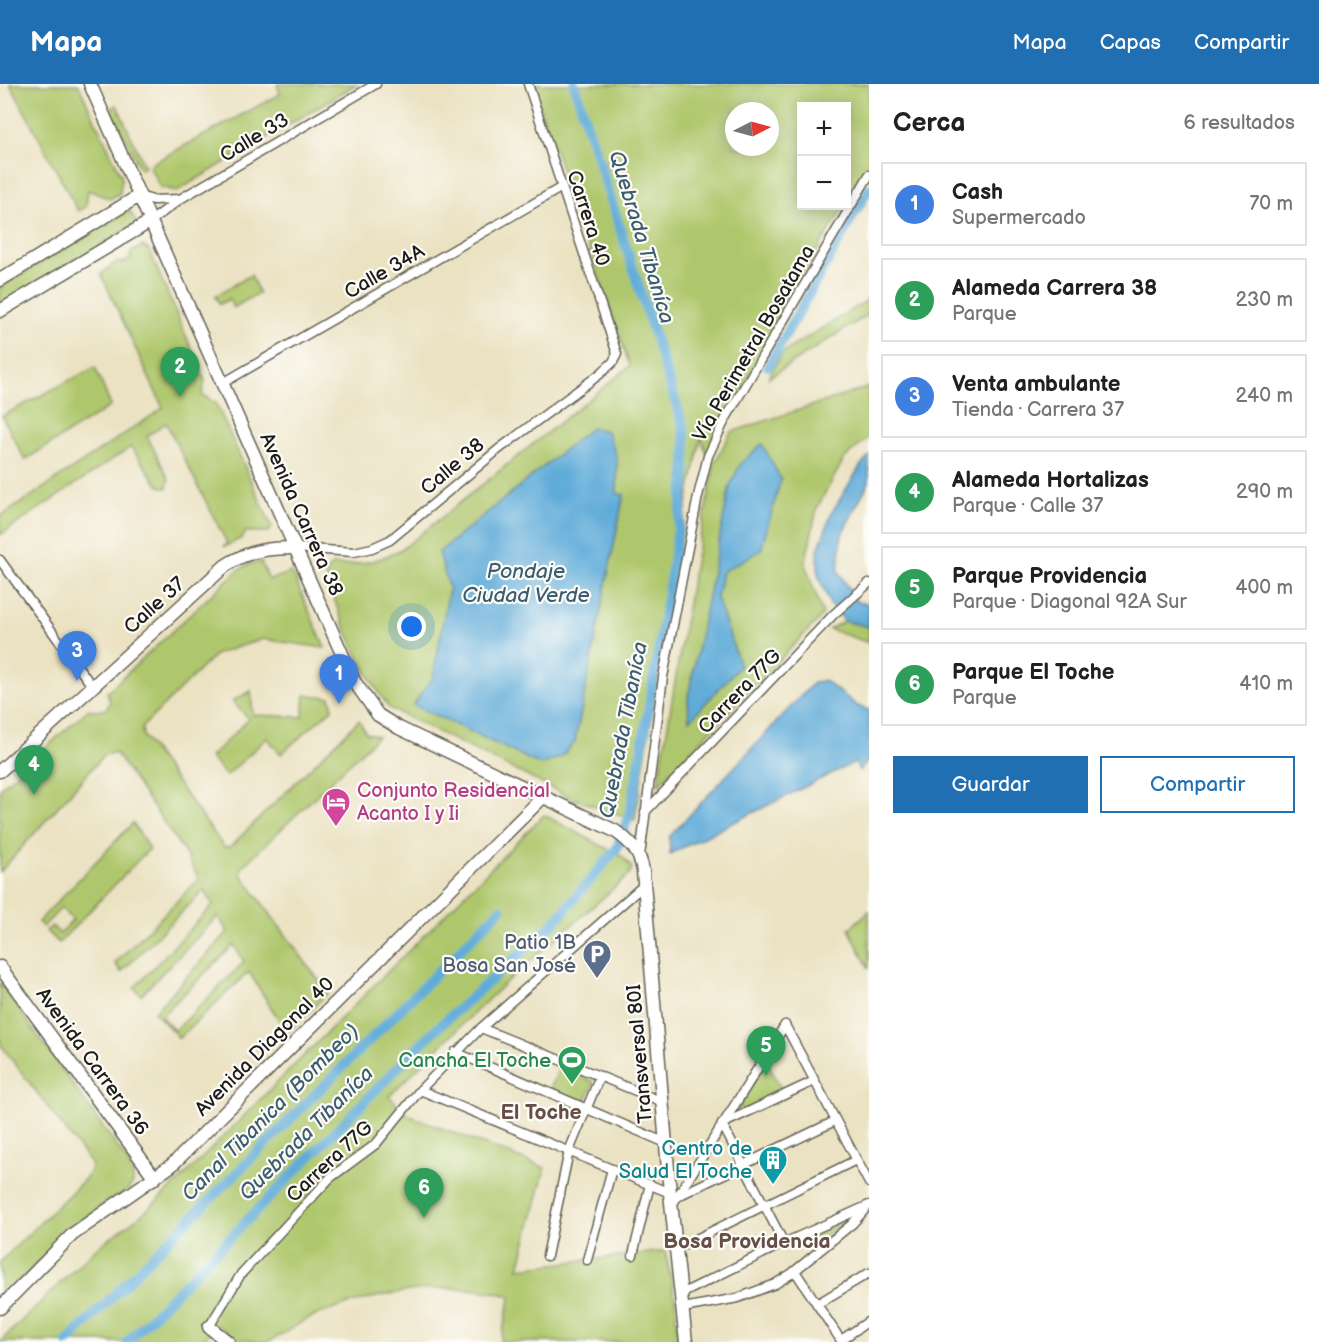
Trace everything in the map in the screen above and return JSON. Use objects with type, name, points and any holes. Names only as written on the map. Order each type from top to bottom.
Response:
[{"type":"main road","name":"Avenida Carrera 38","points":[[90,84],[354,681],[378,715],[399,728],[544,796],[627,839]]},
{"type":"main road","points":[[0,280],[139,196]]},
{"type":"main road","points":[[0,311],[150,221]]},
{"type":"main road","name":"Calle 37","points":[[0,771],[225,566],[242,555],[260,549],[296,548]]},
{"type":"main road","name":"Avenida Diagonal 40","points":[[0,1308],[73,1234],[172,1165],[308,1033],[357,980],[544,796]]},
{"type":"main road","name":"Transversal 80I","points":[[627,839],[640,856],[645,884],[666,1143],[686,1342]]},
{"type":"main road","name":"Avenida Carrera 36","points":[[0,967],[155,1178]]},
{"type":"main road","points":[[209,1327],[228,1342]]},
{"type":"street","name":"Calle 33","points":[[150,221],[180,200],[376,84]]},
{"type":"street","name":"Carrera 40","points":[[528,84],[617,354],[614,362]]},
{"type":"street","name":"Vía Perimetral Bosatama","points":[[640,856],[663,677],[708,456],[725,420],[869,175]]},
{"type":"street","name":"Calle 34A","points":[[223,383],[562,187]]},
{"type":"street","points":[[139,196],[153,200],[180,200]]},
{"type":"street","name":"Calle 38","points":[[296,548],[354,552],[382,545],[499,449],[614,362]]},
{"type":"street","points":[[0,560],[92,686]]},
{"type":"street","name":"Carrera 77G","points":[[644,813],[834,614],[856,592],[869,583]]},
{"type":"street","name":"Carrera 77G","points":[[209,1327],[241,1274],[330,1178],[376,1144],[455,1052],[645,884]]},
{"type":"street","points":[[673,1198],[785,1025],[869,1183]]},
{"type":"street","points":[[481,1028],[663,1102]]},
{"type":"street","points":[[455,1052],[666,1143]]},
{"type":"street","points":[[547,1256],[569,1151],[600,1076]]},
{"type":"street","points":[[722,1124],[814,1081]]},
{"type":"street","points":[[420,1090],[650,1184],[673,1198]]},
{"type":"street","points":[[673,1198],[835,1121]]},
{"type":"street","points":[[722,1124],[784,1243]]},
{"type":"street","points":[[676,1249],[856,1160]]},
{"type":"street","points":[[587,1260],[612,1169]]},
{"type":"street","points":[[633,1255],[650,1184]]},
{"type":"street","points":[[681,1294],[868,1205]]},
{"type":"street","points":[[683,1308],[756,1293],[795,1271],[852,1224],[868,1205]]},
{"type":"street","points":[[795,1271],[842,1341],[869,1321]]},
{"type":"street","points":[[817,1304],[869,1273]]},
{"type":"shaded area","points":[[256,1044],[262,1051],[229,1085],[222,1078]]},
{"type":"green space","points":[[10,84],[78,84],[122,177],[120,193],[110,199],[88,190],[86,207],[78,211]]},
{"type":"green space","points":[[277,84],[357,84],[177,191],[160,187],[149,165],[280,94]]},
{"type":"green space","points":[[532,84],[869,84],[869,168],[851,197],[851,102],[797,102],[797,210],[842,210],[806,268],[708,456],[701,438],[686,509],[635,820],[571,798],[389,708],[352,643],[325,573],[332,565],[371,562],[406,546],[630,366]]},
{"type":"green space","points":[[117,105],[145,167],[140,169],[111,108]]},
{"type":"green space","points":[[129,210],[137,223],[0,305],[0,287]]},
{"type":"green space","points":[[142,246],[149,250],[205,380],[202,395],[216,403],[272,527],[269,532],[246,532],[242,538],[224,547],[227,543],[166,423],[147,436],[169,479],[167,488],[159,486],[131,447],[0,535],[0,517],[163,408],[101,274],[117,262],[123,263],[131,258],[130,253]]},
{"type":"green space","points":[[251,275],[259,293],[233,308],[229,299],[220,304],[215,296]]},
{"type":"green space","points":[[869,299],[869,314],[768,378],[782,353]]},
{"type":"green space","points":[[95,367],[111,406],[25,460],[2,416]]},
{"type":"green space","points":[[869,387],[869,437],[844,459],[817,508],[805,564],[823,615],[658,785],[693,573],[715,462],[731,432]]},
{"type":"green space","points":[[261,562],[269,580],[292,572],[325,648],[263,639],[216,654],[142,727],[143,736],[224,847],[230,847],[359,720],[366,733],[378,736],[242,867],[241,874],[328,993],[287,1033],[249,972],[179,1038],[154,1012],[228,932],[218,916],[141,995],[134,988],[213,905],[204,890],[121,972],[115,963],[199,879],[185,853],[115,752],[104,755],[0,872],[0,788],[89,709],[96,711],[106,709],[110,702],[107,692],[238,570],[251,563]],"holes":[[[234,945],[244,962],[175,1031],[161,1016]]]},
{"type":"green space","points":[[845,621],[869,627],[869,643],[829,629]]},
{"type":"green space","points":[[251,691],[253,715],[303,717],[305,695],[330,697],[333,708],[281,754],[267,738],[226,776],[210,757],[249,719],[232,701]]},
{"type":"green space","points":[[544,815],[623,857],[632,868],[630,874],[504,984],[389,1096],[408,1115],[545,1168],[519,1268],[665,1251],[675,1297],[678,1342],[500,1342],[511,1296],[486,1291],[437,1289],[362,1300],[308,1318],[266,1342],[239,1338],[217,1325],[201,1342],[0,1342],[95,1249],[140,1216],[178,1182]]},
{"type":"green space","points":[[133,823],[149,849],[59,943],[46,931],[52,926],[60,934],[73,920],[61,908],[43,927],[38,922]]},
{"type":"green space","points":[[869,911],[869,969],[849,929]]},
{"type":"green space","points":[[0,983],[128,1162],[133,1173],[133,1183],[127,1191],[105,1203],[69,1231],[0,1300],[0,1262],[87,1177],[92,1165],[0,1044]]},
{"type":"green space","points":[[766,1059],[783,1093],[732,1119]]},
{"type":"green space","name":"Cancha El Toche","points":[[560,1066],[594,1082],[584,1104],[550,1089]]},
{"type":"green space","points":[[857,1213],[817,1242],[813,1235]]},
{"type":"water","name":"Pondaje Ciudad Verde","points":[[592,427],[607,431],[617,458],[617,494],[624,494],[575,742],[561,757],[541,765],[413,705],[433,677],[449,589],[439,552]]},
{"type":"water","points":[[762,444],[781,479],[761,550],[722,572],[717,598],[740,666],[689,721],[688,697],[730,485],[741,463]]},
{"type":"water","points":[[869,456],[869,482],[842,534],[838,571],[857,602],[869,604],[869,627],[845,621],[831,606],[818,575],[818,550],[832,512]]},
{"type":"water","points":[[824,680],[858,706],[869,710],[869,760],[859,771],[855,762],[670,854],[669,837],[813,683]]},
{"type":"waterway","name":"Quebrada Tibaníca","points":[[127,1342],[434,1031],[554,923],[617,848],[630,812],[672,569],[685,482],[686,446],[683,425],[574,84]]},
{"type":"waterway","points":[[768,366],[869,188]]},
{"type":"waterway","name":"Canal Tibanica (Bombeo)","points":[[67,1342],[501,909]]},
{"type":"place","name":"Alameda Carrera 38","points":[[180,397]]},
{"type":"place","name":"Venta ambulante","points":[[77,681]]},
{"type":"place","name":"Cash","points":[[339,704]]},
{"type":"place","name":"Alameda Hortalizas","points":[[34,795]]},
{"type":"place","name":"Conjunto Residencial Acanto I y Ii","points":[[336,828]]},
{"type":"place","name":"Patio 1B Bosa San José","points":[[597,980]]},
{"type":"place","name":"Parque Providencia","points":[[766,1076]]},
{"type":"place","name":"Cancha El Toche","points":[[572,1086]]},
{"type":"place","name":"Centro de Salud El Toche","points":[[773,1186]]},
{"type":"place","name":"Parque El Toche","points":[[424,1218]]},
{"type":"district","name":"El Toche","points":[[541,1112]]},
{"type":"district","name":"Bosa Providencia","points":[[747,1241]]}]
